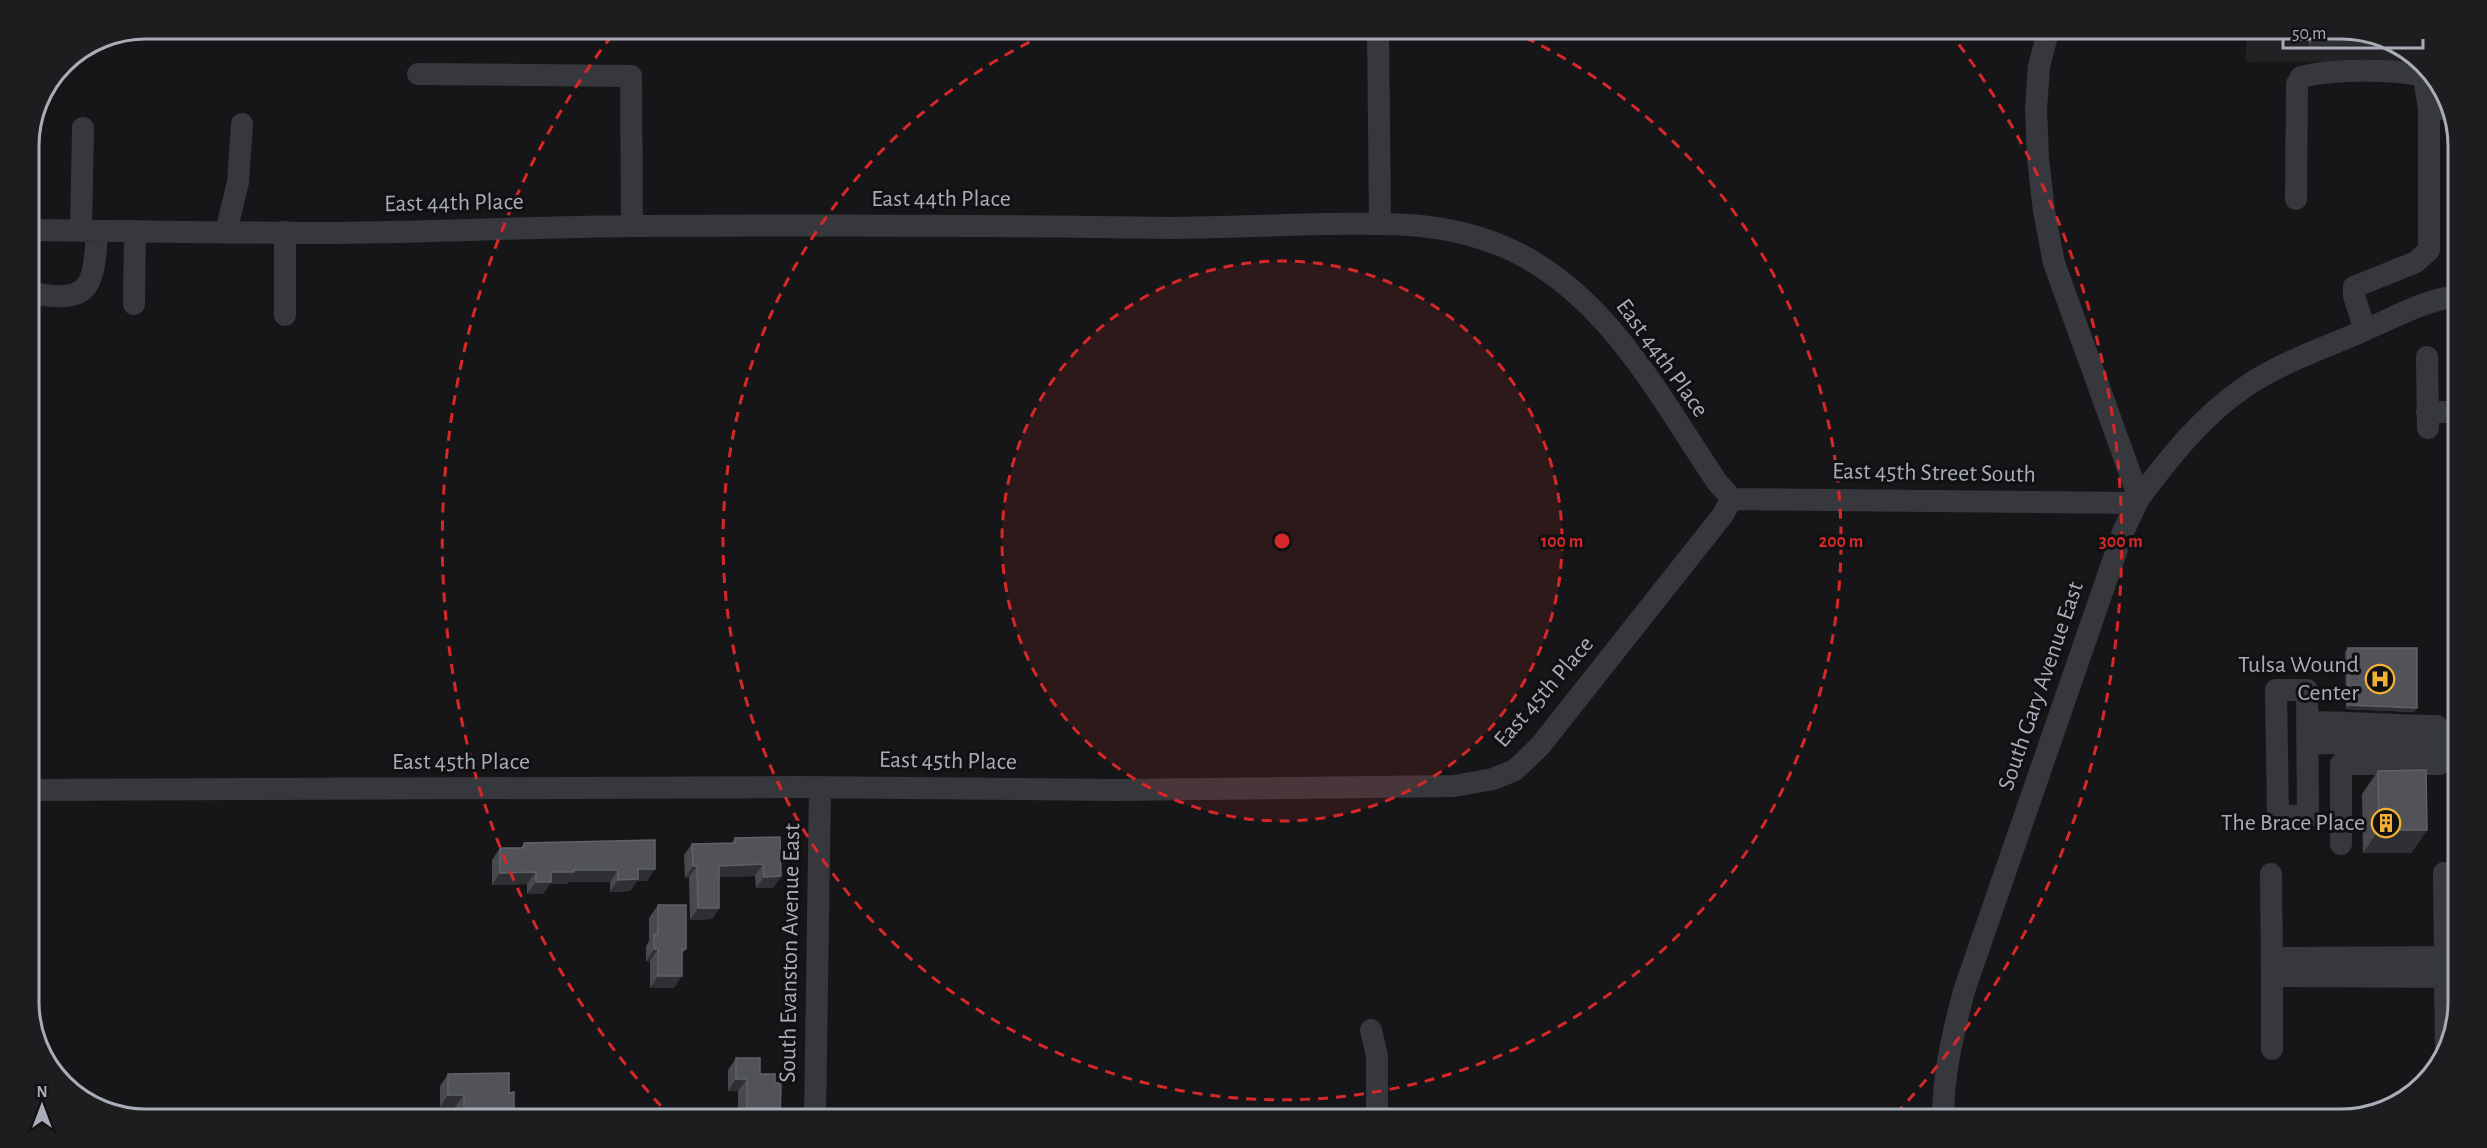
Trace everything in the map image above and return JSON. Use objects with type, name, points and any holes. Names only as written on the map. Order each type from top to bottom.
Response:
[{"type":"street","points":[[1378,39],[1380,223]]},
{"type":"street","points":[[2046,39],[2038,66],[2036,109],[2040,179],[2054,263],[2137,500]]},
{"type":"street","points":[[2296,199],[2297,84],[2301,77],[2315,73],[2404,71],[2420,75],[2439,109],[2429,250],[2416,262],[2354,287],[2354,296],[2365,330]]},
{"type":"street","points":[[418,74],[631,76],[632,226]]},
{"type":"street","points":[[226,232],[238,182],[242,124]]},
{"type":"street","points":[[39,293],[63,297],[80,293],[89,286],[95,261],[89,231],[83,129]]},
{"type":"street","name":"East 44th Place","points":[[39,230],[285,232],[632,226],[969,225],[1180,228],[1380,223],[1440,227],[1471,234],[1512,250],[1577,294],[1599,315],[1625,346],[1717,482],[1732,498]]},
{"type":"street","points":[[134,304],[135,231]]},
{"type":"street","points":[[285,232],[285,315]]},
{"type":"street","points":[[2137,500],[2172,453],[2210,415],[2245,387],[2273,371],[2428,302],[2448,298]]},
{"type":"street","points":[[2427,357],[2428,420],[2448,415]]},
{"type":"street","name":"East 45th Street South","points":[[1732,498],[2137,500]]},
{"type":"street","name":"East 45th Place","points":[[39,790],[820,787],[1117,790],[1454,786],[1493,779],[1515,770],[1540,746],[1722,516],[1732,498]]},
{"type":"street","name":"South Gary Avenue East","points":[[1943,1109],[1948,1050],[1965,988],[2123,532],[2137,500]]},
{"type":"street","points":[[2276,690],[2307,690],[2307,732],[2308,816],[2278,816],[2276,690]]},
{"type":"street","points":[[2307,732],[2441,744],[2448,747]]},
{"type":"street","points":[[2341,844],[2341,764],[2440,764],[2448,759]]},
{"type":"street","name":"South Evanston Avenue East","points":[[815,1109],[820,787]]},
{"type":"street","points":[[2444,873],[2448,920]]},
{"type":"street","points":[[2271,874],[2272,1049]]},
{"type":"street","points":[[2272,967],[2448,967]]},
{"type":"street","points":[[1371,1030],[1377,1056],[1377,1109]]},
{"type":"shaded area","points":[[2246,39],[2348,39],[2382,47],[2405,61],[2246,62]]},
{"type":"building","name":"Tulsa Wound Center","points":[[2348,648],[2417,648],[2417,708],[2348,705]]},
{"type":"building","points":[[2426,770],[2427,830],[2379,830],[2378,771]]},
{"type":"building","points":[[780,837],[781,876],[764,877],[763,864],[719,866],[719,908],[698,908],[697,866],[693,866],[692,844],[735,843],[735,838]]},
{"type":"building","points":[[655,840],[655,869],[638,869],[638,879],[618,880],[618,870],[551,872],[551,882],[536,882],[536,872],[500,873],[500,848],[524,848],[524,843]]},
{"type":"building","points":[[658,905],[686,905],[686,949],[682,949],[682,976],[658,976],[658,949],[654,949],[654,934],[658,934]]},
{"type":"building","points":[[736,1058],[760,1058],[760,1074],[775,1074],[775,1083],[781,1083],[780,1109],[747,1109],[747,1079],[736,1079]]},
{"type":"building","points":[[509,1073],[509,1093],[514,1092],[514,1109],[464,1109],[464,1095],[448,1095],[448,1074]]},
{"type":"place","name":"Tulsa Wound Center","points":[[2380,679]]},
{"type":"place","name":"The Brace Place","points":[[2386,823]]}]
